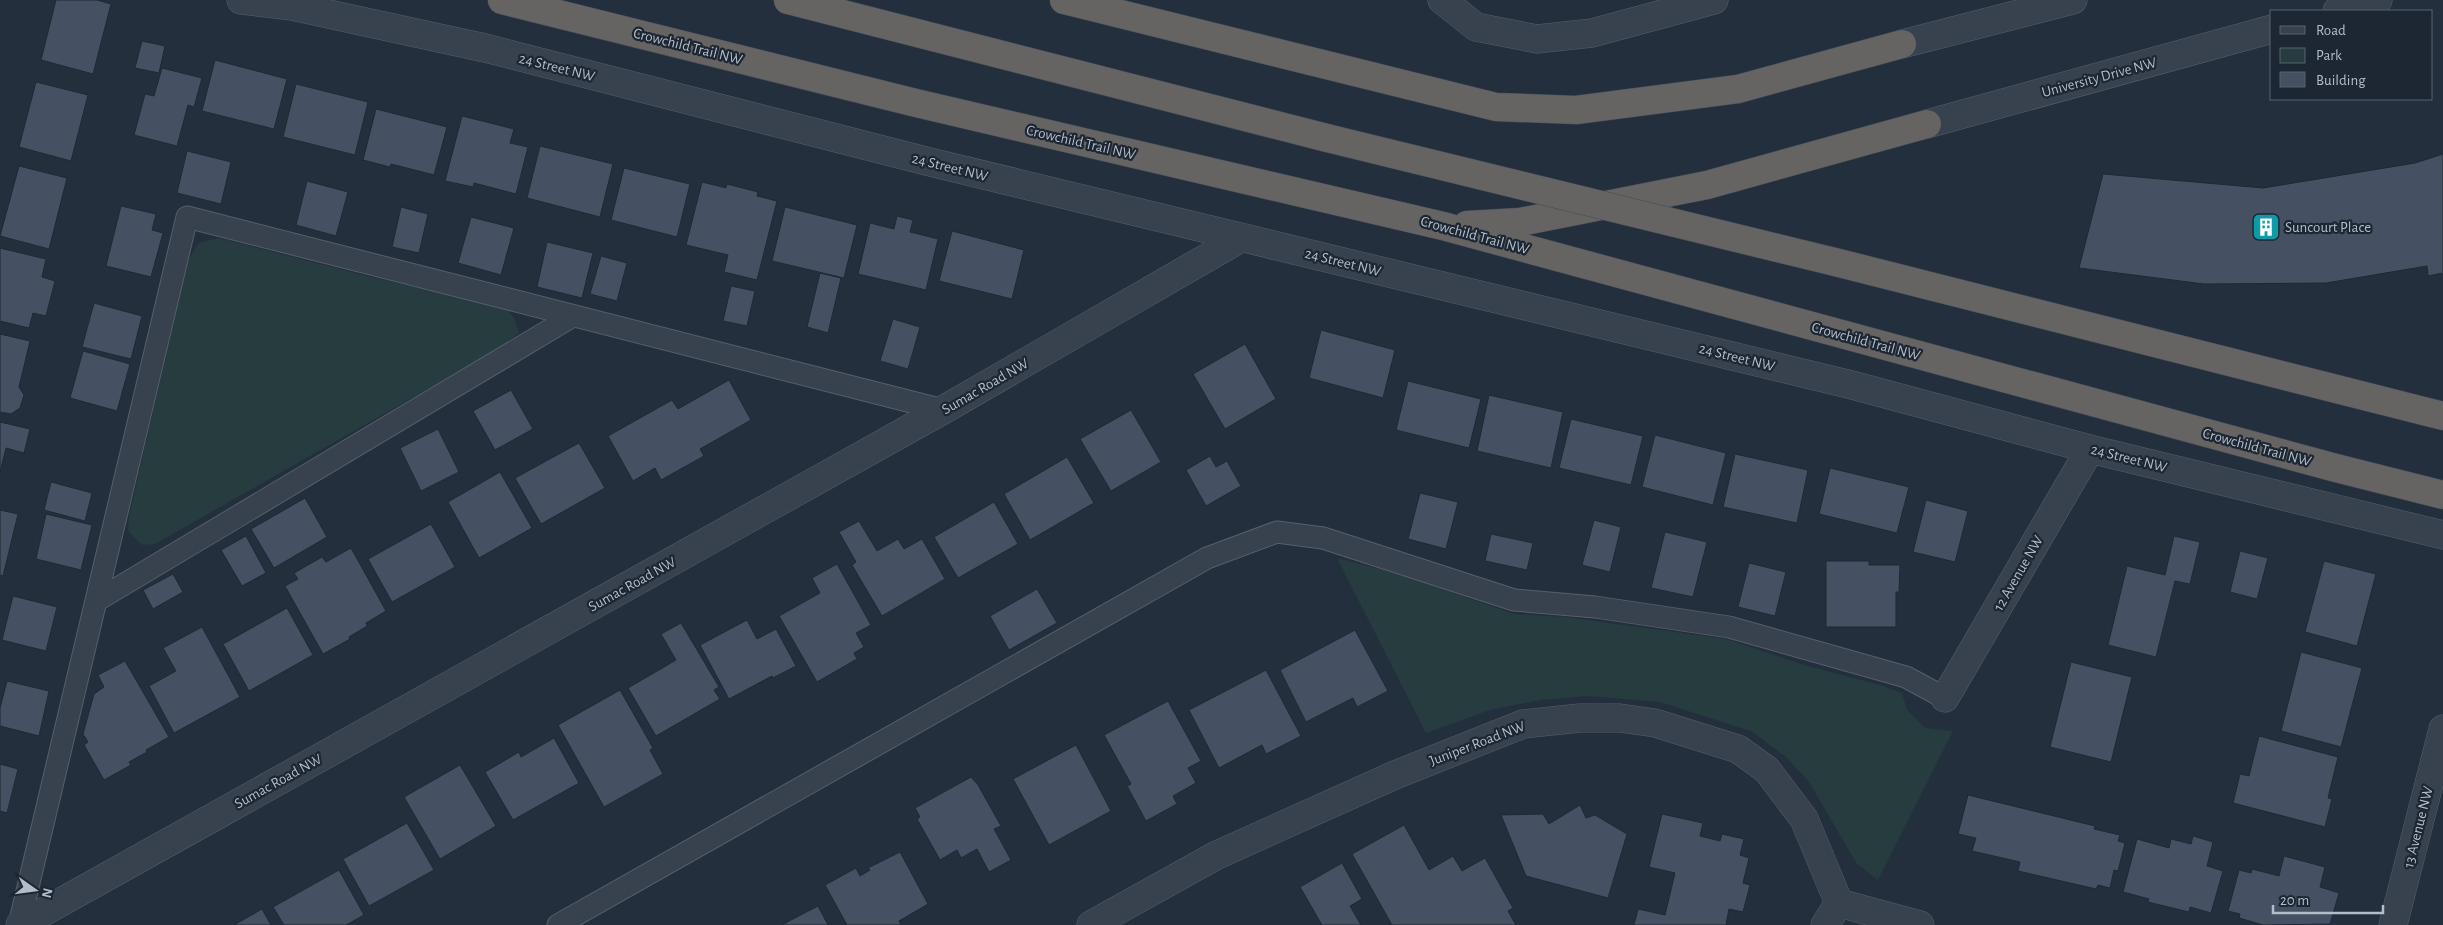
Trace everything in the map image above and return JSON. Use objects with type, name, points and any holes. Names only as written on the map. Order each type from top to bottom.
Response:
[{"type":"highway","name":"Crowchild Trail NW","points":[[502,0],[916,104],[1443,226],[2327,466],[2443,495]]},
{"type":"highway","points":[[788,0],[1327,138],[1835,262],[2443,416]]},
{"type":"highway","points":[[1064,0],[1496,107],[1576,110],[1738,89],[1902,44]]},
{"type":"highway","points":[[1443,226],[1520,222],[1708,185],[1927,124]]},
{"type":"street","name":"24 Street NW","points":[[241,0],[292,6],[485,48],[920,160],[1852,385],[2090,449],[2443,535]]},
{"type":"street","points":[[1442,0],[1476,27],[1537,39],[1592,32],[1714,0]]},
{"type":"street","points":[[1902,44],[2073,0]]},
{"type":"street","points":[[2341,10],[2378,0]]},
{"type":"street","name":"University Drive NW","points":[[1927,124],[2270,30]]},
{"type":"street","name":"Sumac Road NW","points":[[20,925],[943,410],[1241,238]]},
{"type":"street","name":"12 Avenue NW","points":[[1945,698],[2090,449]]},
{"type":"street","name":"Juniper Road NW","points":[[1091,925],[1216,855],[1395,775],[1523,724],[1580,718],[1620,718],[1655,723],[1738,748],[1767,770],[1804,819],[1832,914]]},
{"type":"street","name":"13 Avenue NW","points":[[2393,925],[2443,729]]},
{"type":"street","points":[[1832,914],[1920,925]]},
{"type":"lane","points":[[20,925],[187,217],[943,410]]},
{"type":"lane","points":[[96,601],[573,316]]},
{"type":"lane","points":[[558,925],[1208,558],[1277,532],[1323,538],[1514,600],[1595,607],[1729,627],[1906,677],[1945,698]]},
{"type":"green space","points":[[219,238],[367,276],[505,307],[514,318],[519,333],[495,351],[155,544],[142,545],[128,531],[129,516],[188,260],[199,243]]},
{"type":"green space","points":[[1337,558],[1400,574],[1514,614],[1566,617],[1726,639],[1804,665],[1880,685],[1902,693],[1907,710],[1925,728],[1953,731],[1878,880],[1857,864],[1809,782],[1786,757],[1751,731],[1660,702],[1588,696],[1540,700],[1490,710],[1426,733]]},
{"type":"building","points":[[56,0],[97,0],[111,4],[93,74],[41,60]]},
{"type":"building","points":[[142,41],[165,46],[159,73],[135,68]]},
{"type":"building","points":[[215,60],[287,79],[274,129],[202,111]]},
{"type":"building","points":[[162,68],[202,78],[194,107],[188,105],[177,146],[134,135],[145,94],[154,96]]},
{"type":"building","points":[[36,82],[88,95],[71,161],[19,147]]},
{"type":"building","points":[[296,84],[368,102],[355,155],[283,137]]},
{"type":"building","points":[[376,109],[447,127],[434,175],[391,164],[390,167],[363,160]]},
{"type":"building","points":[[462,116],[514,129],[510,143],[528,147],[516,194],[474,183],[473,187],[445,181]]},
{"type":"building","points":[[540,146],[613,164],[600,217],[527,198]]},
{"type":"building","points":[[187,151],[231,162],[221,204],[177,193]]},
{"type":"building","name":"Suncourt Place","points":[[2443,154],[2443,273],[2428,276],[2427,266],[2326,283],[2204,284],[2079,268],[2103,174],[2263,188],[2415,163]]},
{"type":"building","points":[[19,166],[67,178],[49,249],[0,236]]},
{"type":"building","points":[[624,168],[690,184],[677,237],[611,220]]},
{"type":"building","points":[[307,181],[348,192],[336,236],[296,225]]},
{"type":"building","points":[[702,182],[726,188],[727,184],[758,192],[757,196],[777,201],[757,280],[724,272],[728,255],[686,245]]},
{"type":"building","points":[[121,206],[156,214],[152,230],[163,233],[151,277],[106,266]]},
{"type":"building","points":[[401,207],[428,214],[419,253],[392,247]]},
{"type":"building","points":[[785,207],[857,225],[844,278],[772,261]]},
{"type":"building","points":[[897,216],[913,220],[910,232],[938,239],[926,290],[858,274],[870,223],[894,229]]},
{"type":"building","points":[[471,217],[514,228],[501,275],[458,263]]},
{"type":"building","points":[[952,231],[1024,250],[1012,299],[939,281]]},
{"type":"building","points":[[547,242],[593,253],[582,298],[537,287]]},
{"type":"building","points":[[0,248],[46,259],[42,277],[55,281],[46,316],[33,313],[29,328],[0,321]]},
{"type":"building","points":[[601,256],[627,263],[617,301],[590,294]]},
{"type":"building","points":[[820,273],[841,278],[828,333],[807,327]]},
{"type":"building","points":[[731,286],[755,291],[747,326],[723,321]]},
{"type":"building","points":[[94,303],[142,316],[131,359],[82,347]]},
{"type":"building","points":[[893,319],[920,327],[908,369],[880,361]]},
{"type":"building","points":[[1321,330],[1395,350],[1383,398],[1309,378]]},
{"type":"building","points":[[0,334],[30,341],[19,387],[24,395],[20,408],[11,414],[0,412]]},
{"type":"building","points":[[1245,344],[1276,399],[1225,429],[1193,374]]},
{"type":"building","points":[[83,351],[130,364],[117,411],[70,398]]},
{"type":"building","points":[[729,380],[751,420],[700,449],[704,456],[661,480],[655,468],[633,481],[608,436],[672,400],[678,409]]},
{"type":"building","points":[[1408,381],[1481,399],[1469,448],[1396,430]]},
{"type":"building","points":[[511,390],[533,429],[495,450],[473,411]]},
{"type":"building","points":[[1489,395],[1563,412],[1551,468],[1477,451]]},
{"type":"building","points":[[1131,410],[1161,462],[1111,491],[1080,439]]},
{"type":"building","points":[[1571,419],[1643,436],[1631,485],[1559,468]]},
{"type":"building","points":[[0,422],[30,429],[24,453],[6,448],[0,472]]},
{"type":"building","points":[[438,429],[459,472],[421,491],[400,448]]},
{"type":"building","points":[[1655,435],[1726,453],[1713,505],[1642,487]]},
{"type":"building","points":[[579,443],[605,488],[541,524],[515,478]]},
{"type":"building","points":[[1735,454],[1808,470],[1797,523],[1723,507]]},
{"type":"building","points":[[1210,456],[1216,467],[1227,461],[1241,486],[1206,506],[1186,470]]},
{"type":"building","points":[[1067,457],[1094,503],[1030,540],[1004,494]]},
{"type":"building","points":[[1830,468],[1909,487],[1897,533],[1819,514]]},
{"type":"building","points":[[500,472],[532,528],[479,558],[448,502]]},
{"type":"building","points":[[51,482],[92,493],[85,521],[44,510]]},
{"type":"building","points":[[1420,493],[1458,502],[1446,549],[1408,539]]},
{"type":"building","points":[[305,498],[327,537],[274,568],[251,529]]},
{"type":"building","points":[[1926,500],[1968,511],[1955,562],[1913,552]]},
{"type":"building","points":[[994,502],[1018,544],[958,578],[934,537]]},
{"type":"building","points":[[0,510],[18,514],[3,576],[0,575]]},
{"type":"building","points":[[46,514],[92,525],[81,570],[36,559]]},
{"type":"building","points":[[1594,520],[1621,527],[1610,572],[1582,565]]},
{"type":"building","points":[[859,521],[877,551],[898,539],[904,549],[922,539],[945,579],[882,616],[852,565],[856,562],[839,532]]},
{"type":"building","points":[[431,524],[455,567],[392,602],[368,559]]},
{"type":"building","points":[[1665,532],[1707,542],[1693,597],[1651,588]]},
{"type":"building","points":[[1491,534],[1533,543],[1527,570],[1485,561]]},
{"type":"building","points":[[246,536],[266,573],[242,586],[221,550]]},
{"type":"building","points":[[2174,536],[2200,542],[2190,584],[2175,581],[2156,657],[2108,645],[2127,566],[2165,575]]},
{"type":"building","points":[[351,548],[386,611],[366,623],[367,626],[349,637],[350,639],[323,654],[285,586],[298,579],[294,573],[322,557],[326,562]]},
{"type":"building","points":[[2240,551],[2268,558],[2257,599],[2230,592]]},
{"type":"building","points":[[1826,561],[1869,561],[1869,565],[1900,565],[1899,592],[1896,592],[1896,627],[1826,627]]},
{"type":"building","points":[[2324,561],[2376,574],[2357,646],[2305,632]]},
{"type":"building","points":[[1749,563],[1786,572],[1775,616],[1738,607]]},
{"type":"building","points":[[837,564],[871,625],[856,633],[864,647],[854,653],[857,659],[817,682],[779,616],[820,593],[812,578]]},
{"type":"building","points":[[173,574],[183,592],[153,609],[143,590]]},
{"type":"building","points":[[1037,589],[1057,623],[1009,650],[990,616]]},
{"type":"building","points":[[13,596],[57,607],[46,651],[2,640]]},
{"type":"building","points":[[287,608],[313,655],[249,691],[223,644]]},
{"type":"building","points":[[747,620],[757,639],[776,629],[796,666],[773,678],[772,676],[729,699],[700,645]]},
{"type":"building","points":[[681,623],[719,687],[714,690],[720,699],[656,736],[628,688],[676,660],[661,634]]},
{"type":"building","points":[[202,627],[240,697],[174,733],[149,686],[176,671],[163,648]]},
{"type":"building","points":[[1355,630],[1388,691],[1357,707],[1353,698],[1306,722],[1280,670]]},
{"type":"building","points":[[2301,652],[2362,668],[2341,747],[2281,731]]},
{"type":"building","points":[[125,661],[169,737],[129,762],[131,765],[104,780],[84,745],[88,742],[83,734],[94,694],[104,687],[98,675]]},
{"type":"building","points":[[2071,662],[2132,677],[2111,762],[2050,747]]},
{"type":"building","points":[[1266,670],[1301,736],[1266,754],[1262,745],[1219,768],[1189,710]]},
{"type":"building","points":[[7,681],[49,691],[39,736],[0,726],[0,708]]},
{"type":"building","points":[[620,690],[653,748],[650,750],[663,774],[604,807],[558,725]]},
{"type":"building","points":[[1168,701],[1201,761],[1188,768],[1196,783],[1173,796],[1177,804],[1146,821],[1127,786],[1131,784],[1104,735]]},
{"type":"building","points":[[2259,736],[2338,757],[2328,798],[2332,799],[2325,827],[2233,803],[2240,774],[2249,776]]},
{"type":"building","points":[[554,738],[579,783],[513,820],[485,772],[519,752],[521,757]]},
{"type":"building","points":[[1076,745],[1111,811],[1049,845],[1013,779]]},
{"type":"building","points":[[0,764],[18,769],[7,813],[0,811]]},
{"type":"building","points":[[460,765],[496,826],[440,859],[404,797]]},
{"type":"building","points":[[971,777],[978,785],[1001,826],[994,829],[1011,860],[989,872],[977,849],[961,858],[957,850],[940,860],[917,819],[920,817],[915,808]]},
{"type":"building","points":[[1968,795],[2095,826],[2094,829],[2120,835],[2118,841],[2125,843],[2118,871],[2114,870],[2110,888],[2098,885],[2096,889],[2018,871],[2020,862],[1972,851],[1976,838],[1958,834]]},
{"type":"building","points":[[1580,805],[1586,818],[1595,815],[1627,834],[1608,898],[1526,876],[1501,815],[1543,814],[1549,824]]},
{"type":"building","points":[[1662,814],[1703,823],[1700,836],[1720,841],[1722,834],[1744,839],[1740,855],[1749,858],[1743,883],[1750,885],[1743,912],[1729,909],[1726,925],[1634,925],[1638,909],[1665,915],[1675,873],[1649,867]]},
{"type":"building","points":[[407,823],[434,870],[369,906],[343,859]]},
{"type":"building","points":[[1404,825],[1429,870],[1453,856],[1462,871],[1485,858],[1513,908],[1508,911],[1516,925],[1392,925],[1352,854]]},
{"type":"building","points":[[2193,836],[2213,842],[2207,866],[2223,871],[2211,913],[2190,907],[2189,912],[2148,902],[2149,899],[2123,892],[2137,839],[2169,848],[2171,839],[2191,844]]},
{"type":"building","points":[[900,852],[928,904],[899,921],[901,925],[847,925],[825,885],[856,868],[860,876],[870,870],[868,868]]},
{"type":"building","points":[[2284,856],[2325,867],[2320,887],[2339,893],[2330,924],[2263,925],[2239,918],[2240,914],[2228,911],[2239,870],[2251,873],[2252,869],[2279,876]]},
{"type":"building","points":[[1342,863],[1362,899],[1350,906],[1361,925],[1322,925],[1300,887]]},
{"type":"building","points":[[339,870],[364,915],[346,925],[284,925],[273,907]]},
{"type":"building","points":[[818,906],[828,925],[782,925],[791,920]]},
{"type":"building","points":[[262,909],[271,925],[234,925]]},
{"type":"place","name":"Suncourt Place","points":[[2266,227]]}]
